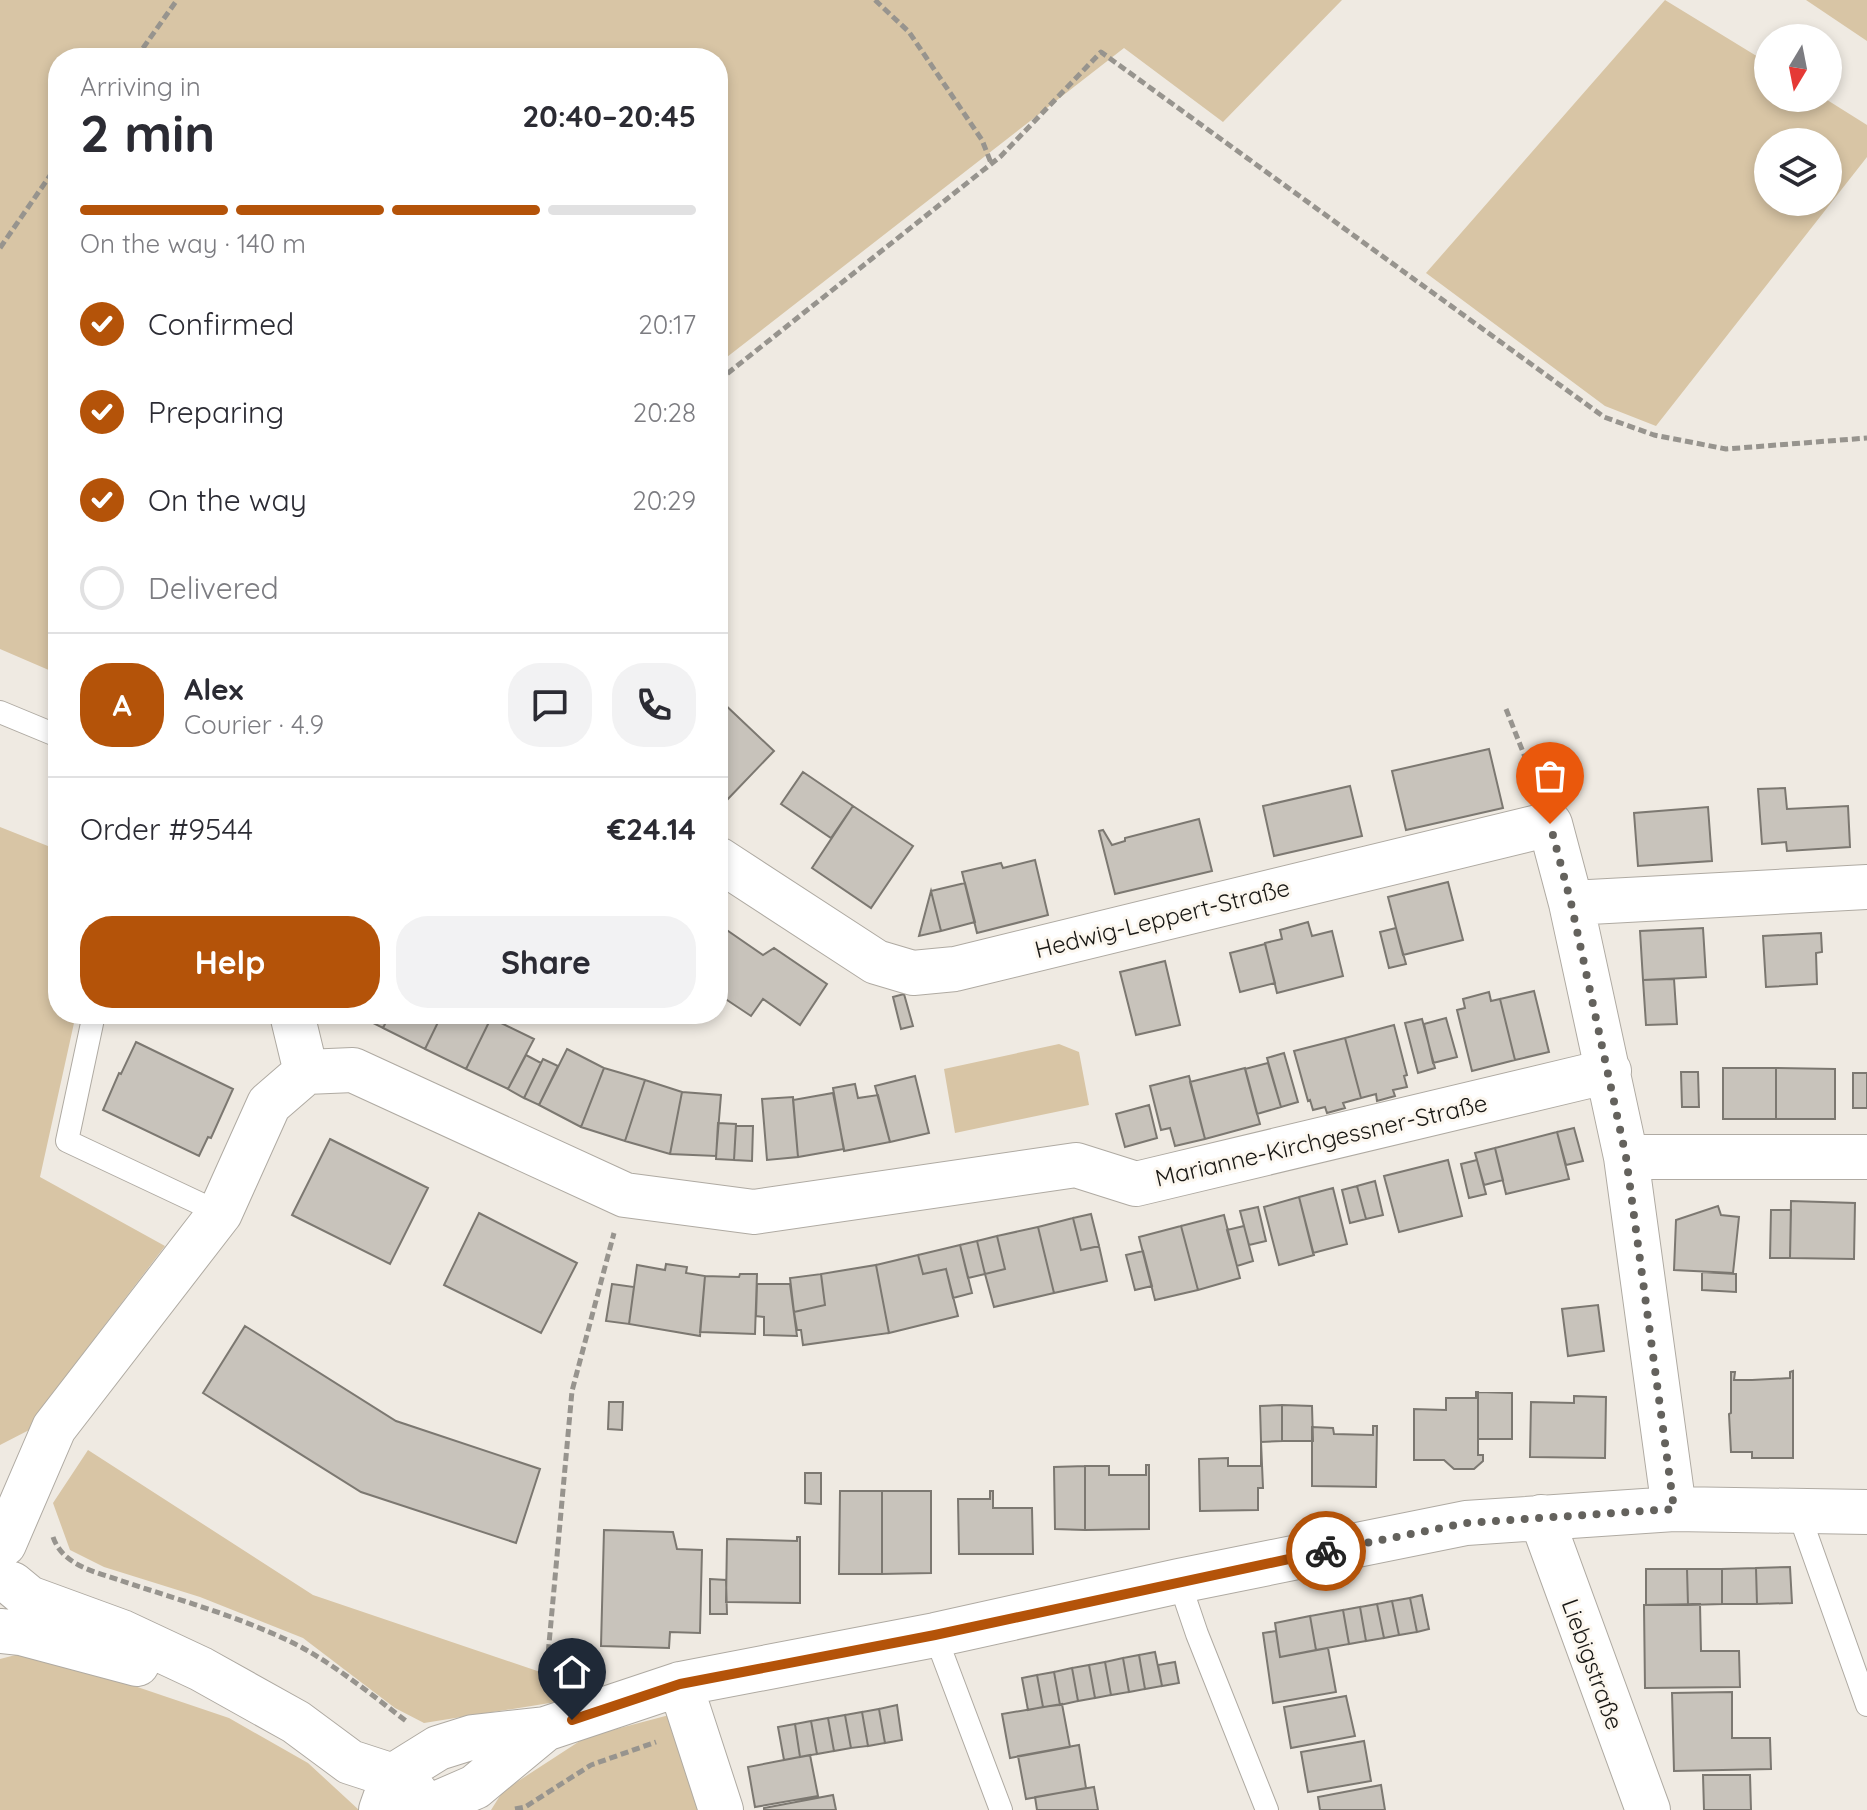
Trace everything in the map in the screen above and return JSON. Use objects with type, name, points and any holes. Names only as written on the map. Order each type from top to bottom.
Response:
[{"type":"street","name":"Hedwig-Leppert-Straße","points":[[728,866],[876,962],[913,973],[955,969],[1550,824]]},
{"type":"street","points":[[1550,824],[1571,903],[1626,1157],[1674,1509]]},
{"type":"street","points":[[1571,903],[1867,887]]},
{"type":"street","points":[[294,1024],[306,1072],[269,1104],[220,1213],[13,1478],[4,1572],[29,1598],[122,1632],[201,1669],[296,1722],[350,1762],[385,1799],[428,1809],[475,1787],[550,1704]]},
{"type":"street","name":"Marianne-Kirchgessner-Straße","points":[[306,1072],[353,1070],[625,1195],[754,1212],[1076,1165],[1136,1184],[1609,1071]]},
{"type":"street","points":[[1626,1157],[1867,1157]]},
{"type":"street","points":[[385,1799],[438,1748],[473,1737],[550,1704],[680,1684],[935,1635],[1179,1581],[1466,1523],[1674,1509],[1867,1512]]},
{"type":"street","name":"Liebigstraße","points":[[1541,1517],[1648,1810]]},
{"type":"street","points":[[0,1631],[21,1633],[197,1678],[215,1679]]},
{"type":"street","points":[[680,1684],[721,1810]]},
{"type":"lane","points":[[0,712],[48,732]]},
{"type":"lane","points":[[92,1024],[67,1141],[220,1213]]},
{"type":"lane","points":[[1798,1511],[1867,1705]]},
{"type":"lane","points":[[1179,1581],[1267,1810]]},
{"type":"lane","points":[[935,1635],[1001,1810]]},
{"type":"path","points":[[143,48],[177,0]]},
{"type":"path","points":[[875,0],[909,32],[982,140],[991,163]]},
{"type":"path","points":[[728,373],[991,163],[1101,52],[1604,417],[1654,435],[1726,449],[1867,438]]},
{"type":"path","points":[[0,248],[48,178]]},
{"type":"path","points":[[1506,709],[1550,824]]},
{"type":"path","points":[[550,1704],[572,1391],[625,1195]]},
{"type":"path","points":[[13,1478],[40,1503],[57,1550],[80,1567],[240,1621],[300,1647],[349,1677],[408,1722]]},
{"type":"path","points":[[510,1810],[525,1807],[591,1765],[694,1729]]},
{"type":"shaded area","points":[[0,0],[1342,0],[1223,122],[1124,48],[728,356],[728,48],[48,48],[48,670],[0,649]]},
{"type":"shaded area","points":[[1665,0],[1754,54],[1754,112],[1842,112],[1842,109],[1867,125],[1867,157],[1842,189],[1842,128],[1754,128],[1754,216],[1821,216],[1656,426],[1605,406],[1426,273]]},
{"type":"shaded area","points":[[1806,0],[1867,0],[1867,41]]},
{"type":"shaded area","points":[[0,827],[48,846],[48,1024],[74,1024],[40,1177],[165,1246],[40,1410],[33,1428],[0,1445]]},
{"type":"shaded area","points":[[1059,1044],[1079,1052],[1089,1105],[955,1133],[944,1069]]},
{"type":"shaded area","points":[[88,1450],[313,1595],[555,1677],[556,1702],[424,1723],[395,1708],[303,1638],[200,1597],[104,1567],[70,1550],[53,1503]]},
{"type":"shaded area","points":[[31,1651],[229,1718],[308,1763],[359,1810],[0,1810],[0,1659]]},
{"type":"shaded area","points":[[673,1714],[707,1810],[491,1810],[503,1791],[586,1737]]},
{"type":"building","points":[[728,708],[774,751],[728,799]]},
{"type":"building","points":[[1489,749],[1503,808],[1406,830],[1392,771]]},
{"type":"building","points":[[803,772],[853,806],[831,838],[781,804]]},
{"type":"building","points":[[1350,786],[1362,836],[1274,856],[1263,806]]},
{"type":"building","points":[[1785,788],[1787,809],[1848,806],[1850,847],[1787,851],[1786,842],[1762,844],[1758,789]]},
{"type":"building","points":[[853,806],[913,846],[871,908],[812,868]]},
{"type":"building","points":[[1708,807],[1712,861],[1638,866],[1634,813]]},
{"type":"building","points":[[1199,819],[1212,871],[1115,894],[1099,831],[1103,830],[1112,845],[1125,841],[1125,838]]},
{"type":"building","points":[[1035,860],[1048,915],[977,933],[962,872],[1001,863],[1003,868]]},
{"type":"building","points":[[1448,882],[1463,940],[1403,955],[1388,897]]},
{"type":"building","points":[[965,883],[975,922],[941,931],[931,891]]},
{"type":"building","points":[[931,891],[941,931],[919,936]]},
{"type":"building","points":[[1308,922],[1312,936],[1332,931],[1343,976],[1277,993],[1265,943],[1282,939],[1280,930]]},
{"type":"building","points":[[1396,928],[1406,964],[1389,968],[1380,932]]},
{"type":"building","points":[[1703,928],[1706,977],[1643,980],[1640,931]]},
{"type":"building","points":[[728,931],[763,955],[774,948],[827,984],[800,1025],[763,999],[751,1016],[728,1001]]},
{"type":"building","points":[[1821,933],[1822,952],[1816,953],[1817,984],[1766,987],[1763,936]]},
{"type":"building","points":[[1265,944],[1275,983],[1240,992],[1230,953]]},
{"type":"building","points":[[1165,961],[1180,1025],[1136,1035],[1120,972]]},
{"type":"building","points":[[1674,979],[1677,1024],[1646,1025],[1643,980]]},
{"type":"building","points":[[1534,991],[1549,1052],[1515,1060],[1500,999]]},
{"type":"building","points":[[1489,992],[1491,1001],[1500,999],[1515,1060],[1472,1071],[1457,1010],[1465,1008],[1463,999]]},
{"type":"building","points":[[904,994],[913,1026],[901,1029],[893,997]]},
{"type":"building","points":[[1446,1018],[1457,1057],[1433,1063],[1424,1024]]},
{"type":"building","points":[[1422,1019],[1435,1068],[1418,1073],[1405,1023]]},
{"type":"building","points":[[385,1024],[437,1024],[425,1049],[383,1028]]},
{"type":"building","points":[[437,1024],[488,1024],[466,1069],[425,1049]]},
{"type":"building","points":[[488,1024],[503,1024],[534,1039],[508,1089],[466,1069]]},
{"type":"building","points":[[1394,1025],[1407,1075],[1404,1076],[1407,1087],[1393,1090],[1395,1096],[1377,1101],[1376,1094],[1361,1098],[1345,1038]]},
{"type":"building","points":[[1345,1038],[1361,1098],[1343,1103],[1345,1108],[1327,1113],[1325,1107],[1313,1110],[1294,1051]]},
{"type":"building","points":[[136,1042],[233,1089],[211,1138],[208,1137],[199,1156],[103,1110]]},
{"type":"building","points":[[567,1049],[604,1068],[581,1127],[539,1105]]},
{"type":"building","points":[[1284,1053],[1298,1102],[1281,1107],[1267,1058]]},
{"type":"building","points":[[526,1055],[541,1063],[524,1098],[508,1089]]},
{"type":"building","points":[[543,1059],[558,1066],[539,1105],[524,1098]]},
{"type":"building","points":[[1268,1063],[1281,1107],[1257,1114],[1245,1069]]},
{"type":"building","points":[[604,1068],[645,1080],[625,1141],[581,1127]]},
{"type":"building","points":[[1245,1068],[1260,1124],[1205,1139],[1190,1082]]},
{"type":"building","points":[[1723,1068],[1776,1068],[1776,1119],[1723,1119]]},
{"type":"building","points":[[1776,1068],[1835,1069],[1835,1119],[1776,1119]]},
{"type":"building","points":[[1681,1072],[1698,1072],[1699,1107],[1682,1107]]},
{"type":"building","points":[[1853,1073],[1867,1073],[1867,1108],[1853,1108]]},
{"type":"building","points":[[915,1076],[929,1133],[890,1142],[875,1086]]},
{"type":"building","points":[[1189,1076],[1205,1139],[1175,1146],[1170,1128],[1161,1130],[1150,1086]]},
{"type":"building","points":[[645,1080],[682,1092],[670,1154],[625,1141]]},
{"type":"building","points":[[855,1084],[858,1098],[878,1095],[890,1142],[844,1151],[833,1088]]},
{"type":"building","points":[[682,1092],[721,1095],[716,1156],[670,1154]]},
{"type":"building","points":[[833,1093],[844,1149],[798,1157],[793,1100]]},
{"type":"building","points":[[793,1097],[798,1157],[767,1160],[762,1099]]},
{"type":"building","points":[[1149,1105],[1157,1138],[1125,1147],[1116,1114]]},
{"type":"building","points":[[718,1123],[736,1124],[734,1160],[716,1159]]},
{"type":"building","points":[[736,1126],[753,1126],[752,1161],[734,1160]]},
{"type":"building","points":[[1574,1128],[1583,1161],[1566,1165],[1557,1132]]},
{"type":"building","points":[[1557,1132],[1569,1179],[1506,1194],[1495,1148]]},
{"type":"building","points":[[330,1139],[428,1188],[390,1264],[292,1215]]},
{"type":"building","points":[[1495,1148],[1503,1180],[1484,1185],[1475,1153]]},
{"type":"building","points":[[1448,1160],[1462,1216],[1399,1232],[1384,1176]]},
{"type":"building","points":[[1477,1160],[1486,1194],[1469,1198],[1461,1164]]},
{"type":"building","points":[[1375,1181],[1383,1215],[1366,1219],[1357,1186]]},
{"type":"building","points":[[1357,1186],[1366,1219],[1350,1223],[1342,1190]]},
{"type":"building","points":[[1333,1188],[1347,1244],[1313,1253],[1299,1197]]},
{"type":"building","points":[[1299,1197],[1314,1255],[1279,1265],[1264,1207]]},
{"type":"building","points":[[1791,1201],[1855,1203],[1854,1259],[1790,1258]]},
{"type":"building","points":[[1718,1206],[1721,1215],[1739,1217],[1733,1273],[1674,1270],[1676,1220]]},
{"type":"building","points":[[1258,1207],[1266,1241],[1249,1245],[1240,1211]]},
{"type":"building","points":[[1771,1210],[1791,1210],[1790,1258],[1770,1258]]},
{"type":"building","points":[[479,1213],[577,1263],[541,1333],[444,1285]]},
{"type":"building","points":[[1091,1214],[1099,1246],[1081,1250],[1073,1218]]},
{"type":"building","points":[[1224,1215],[1240,1278],[1198,1290],[1181,1226]]},
{"type":"building","points":[[1073,1218],[1081,1250],[1099,1246],[1107,1281],[1054,1293],[1038,1227]]},
{"type":"building","points":[[1181,1226],[1198,1290],[1155,1300],[1139,1237]]},
{"type":"building","points":[[1244,1226],[1253,1261],[1237,1266],[1227,1230]]},
{"type":"building","points":[[1038,1227],[1054,1293],[994,1307],[985,1274],[1005,1269],[997,1236]]},
{"type":"building","points":[[997,1236],[1005,1269],[985,1274],[977,1241]]},
{"type":"building","points":[[977,1241],[985,1274],[968,1278],[960,1245]]},
{"type":"building","points":[[960,1245],[972,1293],[953,1298],[946,1269],[923,1274],[918,1255]]},
{"type":"building","points":[[1143,1251],[1152,1286],[1135,1290],[1126,1255]]},
{"type":"building","points":[[918,1255],[923,1274],[946,1269],[958,1316],[889,1333],[876,1265]]},
{"type":"building","points":[[666,1264],[687,1267],[686,1273],[705,1276],[700,1336],[629,1324],[637,1265],[665,1270]]},
{"type":"building","points":[[876,1265],[889,1333],[803,1345],[794,1312],[825,1305],[821,1274]]},
{"type":"building","points":[[1702,1272],[1736,1274],[1736,1292],[1702,1290]]},
{"type":"building","points":[[740,1274],[757,1274],[755,1334],[700,1332],[705,1276],[739,1277]]},
{"type":"building","points":[[821,1274],[825,1305],[794,1312],[790,1278]]},
{"type":"building","points":[[612,1284],[634,1287],[629,1324],[606,1321]]},
{"type":"building","points":[[757,1284],[790,1284],[797,1336],[764,1335],[764,1317],[756,1316]]},
{"type":"building","points":[[1598,1305],[1604,1351],[1568,1356],[1562,1309]]},
{"type":"building","points":[[245,1326],[396,1421],[540,1469],[516,1543],[361,1492],[203,1393]]},
{"type":"building","points":[[1793,1371],[1793,1458],[1752,1458],[1752,1452],[1731,1452],[1731,1372],[1735,1372],[1734,1380],[1752,1380],[1790,1378]]},
{"type":"building","points":[[1476,1392],[1478,1455],[1483,1455],[1483,1461],[1474,1469],[1454,1469],[1444,1460],[1414,1460],[1414,1409],[1446,1410],[1446,1398],[1476,1398]]},
{"type":"building","points":[[1478,1392],[1512,1393],[1512,1439],[1478,1439]]},
{"type":"building","points":[[1574,1396],[1606,1397],[1605,1458],[1530,1457],[1531,1402],[1574,1403]]},
{"type":"building","points":[[609,1402],[623,1402],[622,1430],[608,1429]]},
{"type":"building","points":[[1282,1405],[1312,1406],[1313,1441],[1282,1441]]},
{"type":"building","points":[[1282,1405],[1282,1441],[1261,1442],[1260,1406]]},
{"type":"building","points":[[1373,1426],[1377,1426],[1376,1487],[1312,1486],[1312,1427],[1333,1428],[1334,1434],[1373,1435]]},
{"type":"building","points":[[1261,1442],[1263,1488],[1258,1488],[1258,1510],[1200,1511],[1199,1459],[1228,1458],[1228,1466],[1261,1466]]},
{"type":"building","points":[[1146,1465],[1149,1465],[1149,1529],[1085,1530],[1085,1466],[1109,1466],[1109,1475],[1146,1475]]},
{"type":"building","points":[[1085,1466],[1085,1530],[1055,1529],[1054,1467]]},
{"type":"building","points":[[805,1473],[821,1473],[821,1504],[805,1503]]},
{"type":"building","points":[[840,1491],[882,1491],[882,1574],[839,1574]]},
{"type":"building","points":[[882,1491],[931,1491],[931,1573],[882,1574]]},
{"type":"building","points":[[990,1491],[993,1491],[993,1508],[1032,1508],[1033,1554],[959,1554],[958,1499],[990,1499]]},
{"type":"building","points":[[604,1530],[673,1532],[677,1549],[702,1550],[700,1633],[670,1632],[669,1648],[601,1646]]},
{"type":"building","points":[[800,1537],[800,1603],[726,1602],[727,1539],[797,1541]]},
{"type":"building","points":[[1790,1567],[1792,1603],[1757,1604],[1756,1568]]},
{"type":"building","points":[[1756,1568],[1757,1604],[1722,1604],[1722,1569]]},
{"type":"building","points":[[1646,1569],[1687,1569],[1688,1605],[1646,1605]]},
{"type":"building","points":[[1687,1569],[1722,1569],[1722,1604],[1688,1605]]},
{"type":"building","points":[[710,1579],[726,1580],[727,1614],[710,1614]]},
{"type":"building","points":[[1422,1595],[1429,1629],[1417,1632],[1410,1598]]},
{"type":"building","points":[[1410,1598],[1417,1632],[1399,1635],[1392,1601]]},
{"type":"building","points":[[1392,1601],[1399,1635],[1384,1638],[1377,1604]]},
{"type":"building","points":[[1377,1604],[1384,1638],[1366,1641],[1360,1607]]},
{"type":"building","points":[[1700,1604],[1701,1651],[1739,1651],[1740,1687],[1645,1688],[1644,1605]]},
{"type":"building","points":[[1360,1607],[1366,1641],[1349,1644],[1343,1610]]},
{"type":"building","points":[[1343,1610],[1349,1644],[1316,1650],[1310,1616]]},
{"type":"building","points":[[1310,1616],[1316,1650],[1280,1657],[1275,1623]]},
{"type":"building","points":[[1276,1631],[1280,1657],[1328,1648],[1336,1692],[1273,1703],[1263,1633]]},
{"type":"building","points":[[1155,1652],[1162,1686],[1145,1689],[1139,1655]]},
{"type":"building","points":[[1139,1655],[1145,1689],[1129,1692],[1123,1658]]},
{"type":"building","points":[[1123,1658],[1129,1692],[1111,1695],[1105,1662]]},
{"type":"building","points":[[1105,1662],[1111,1695],[1095,1698],[1089,1665]]},
{"type":"building","points":[[1175,1662],[1179,1683],[1162,1686],[1158,1665]]},
{"type":"building","points":[[1089,1665],[1095,1698],[1078,1701],[1072,1668]]},
{"type":"building","points":[[1072,1668],[1078,1701],[1060,1705],[1054,1672]]},
{"type":"building","points":[[1054,1672],[1060,1705],[1043,1707],[1037,1675]]},
{"type":"building","points":[[1037,1675],[1043,1707],[1028,1710],[1022,1678]]},
{"type":"building","points":[[1732,1692],[1732,1738],[1770,1738],[1771,1769],[1674,1771],[1672,1693]]},
{"type":"building","points":[[1346,1696],[1355,1736],[1291,1748],[1284,1707]]},
{"type":"building","points":[[1062,1704],[1070,1747],[1010,1758],[1002,1714]]},
{"type":"building","points":[[897,1705],[902,1740],[885,1743],[879,1709]]},
{"type":"building","points":[[879,1709],[885,1743],[868,1746],[862,1712]]},
{"type":"building","points":[[862,1712],[868,1746],[851,1748],[845,1715]]},
{"type":"building","points":[[845,1715],[851,1748],[834,1751],[828,1718]]},
{"type":"building","points":[[828,1718],[834,1751],[817,1754],[811,1721]]},
{"type":"building","points":[[811,1721],[817,1754],[800,1757],[795,1724]]},
{"type":"building","points":[[795,1724],[800,1757],[784,1760],[778,1727]]},
{"type":"building","points":[[1364,1741],[1371,1781],[1308,1792],[1301,1752]]},
{"type":"building","points":[[1079,1745],[1086,1788],[1026,1799],[1018,1756]]},
{"type":"building","points":[[810,1755],[818,1796],[755,1807],[748,1767]]},
{"type":"building","points":[[1703,1775],[1750,1775],[1751,1810],[1704,1810]]},
{"type":"building","points":[[1381,1785],[1385,1810],[1320,1810],[1318,1797]]},
{"type":"building","points":[[1094,1787],[1098,1810],[1037,1810],[1035,1797]]},
{"type":"building","points":[[833,1795],[836,1810],[764,1810],[764,1808]]},
{"type":"way so far","points":[[1326,1551],[1466,1523],[1674,1509],[1626,1157],[1571,903],[1550,824]]},
{"type":"route","points":[[572,1720],[680,1684],[935,1635],[1326,1551]]}]
